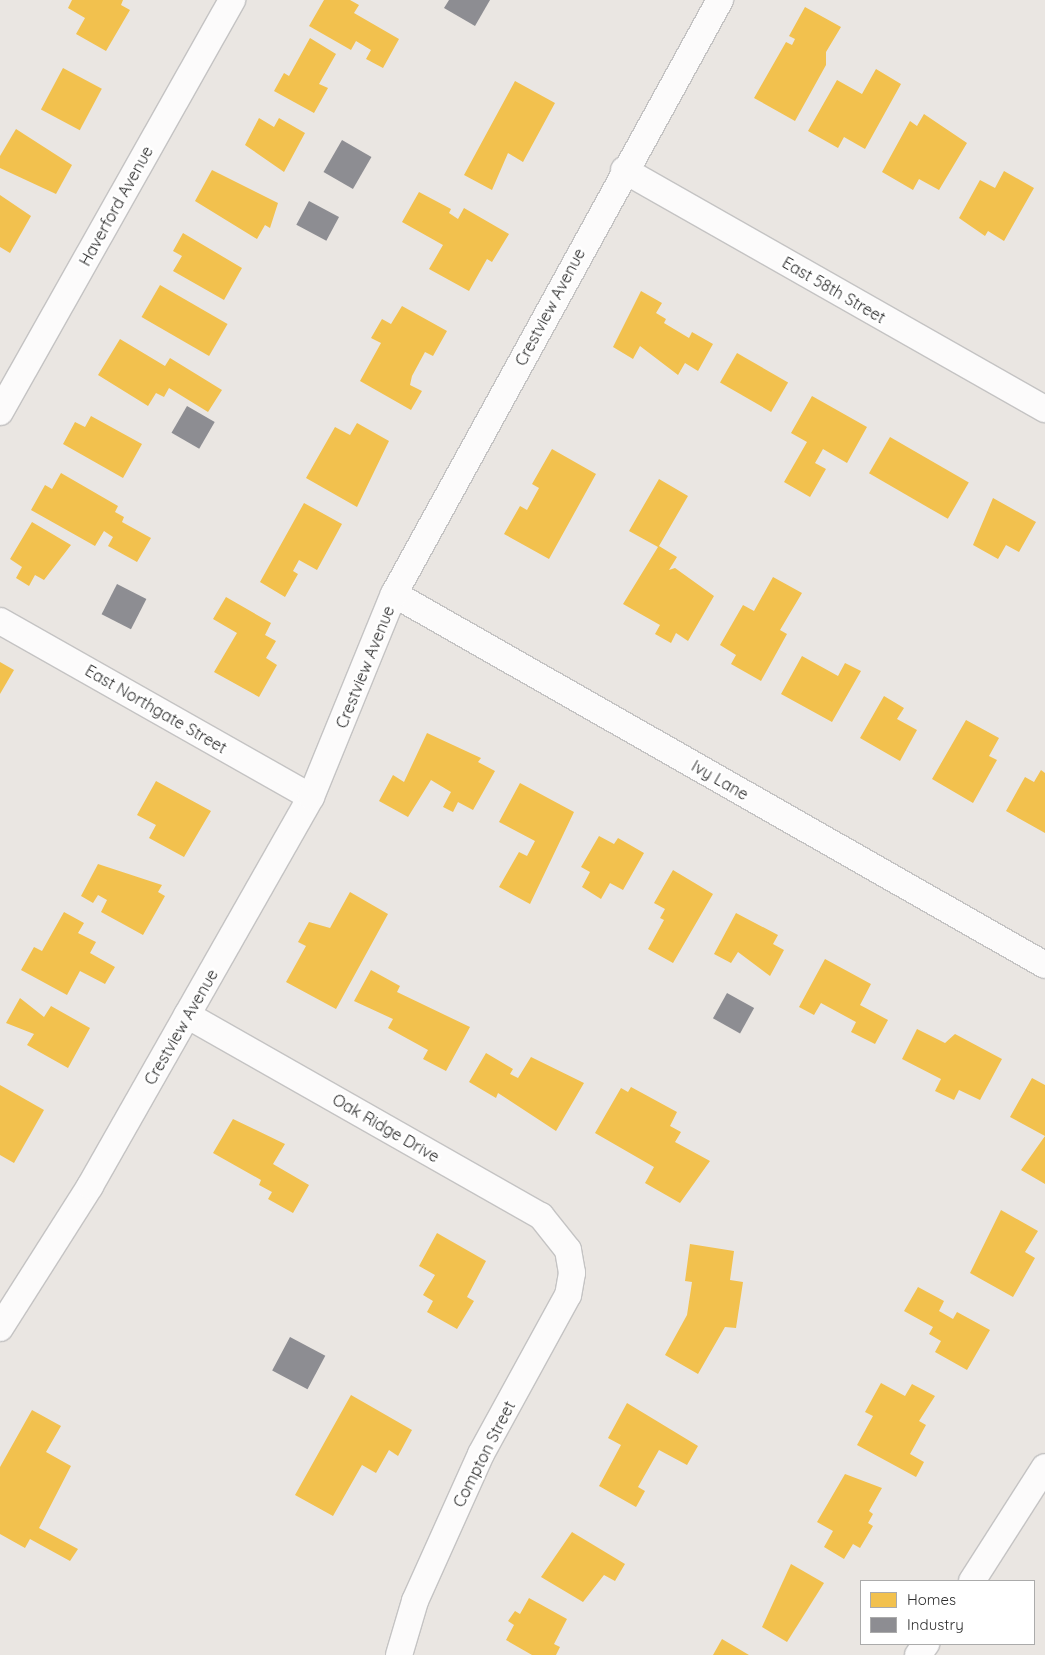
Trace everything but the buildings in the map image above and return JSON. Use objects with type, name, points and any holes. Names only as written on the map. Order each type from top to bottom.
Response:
[{"type":"street","name":"Haverford Avenue","points":[[0,412],[232,0]]},
{"type":"street","name":"Crestview Avenue","points":[[0,1328],[90,1186],[311,797],[394,594],[624,170],[720,0]]},
{"type":"street","name":"East 58th Street","points":[[624,170],[1045,410]]},
{"type":"street","name":"Ivy Lane","points":[[394,594],[1045,965]]},
{"type":"street","name":"East Northgate Street","points":[[0,621],[311,797]]},
{"type":"street","name":"Oak Ridge Drive","points":[[187,1014],[541,1216],[563,1239],[570,1256]]},
{"type":"street","name":"Compton Street","points":[[399,1655],[415,1601],[481,1454],[568,1295],[570,1256]]},
{"type":"street","points":[[973,1580],[1045,1467]]}]
